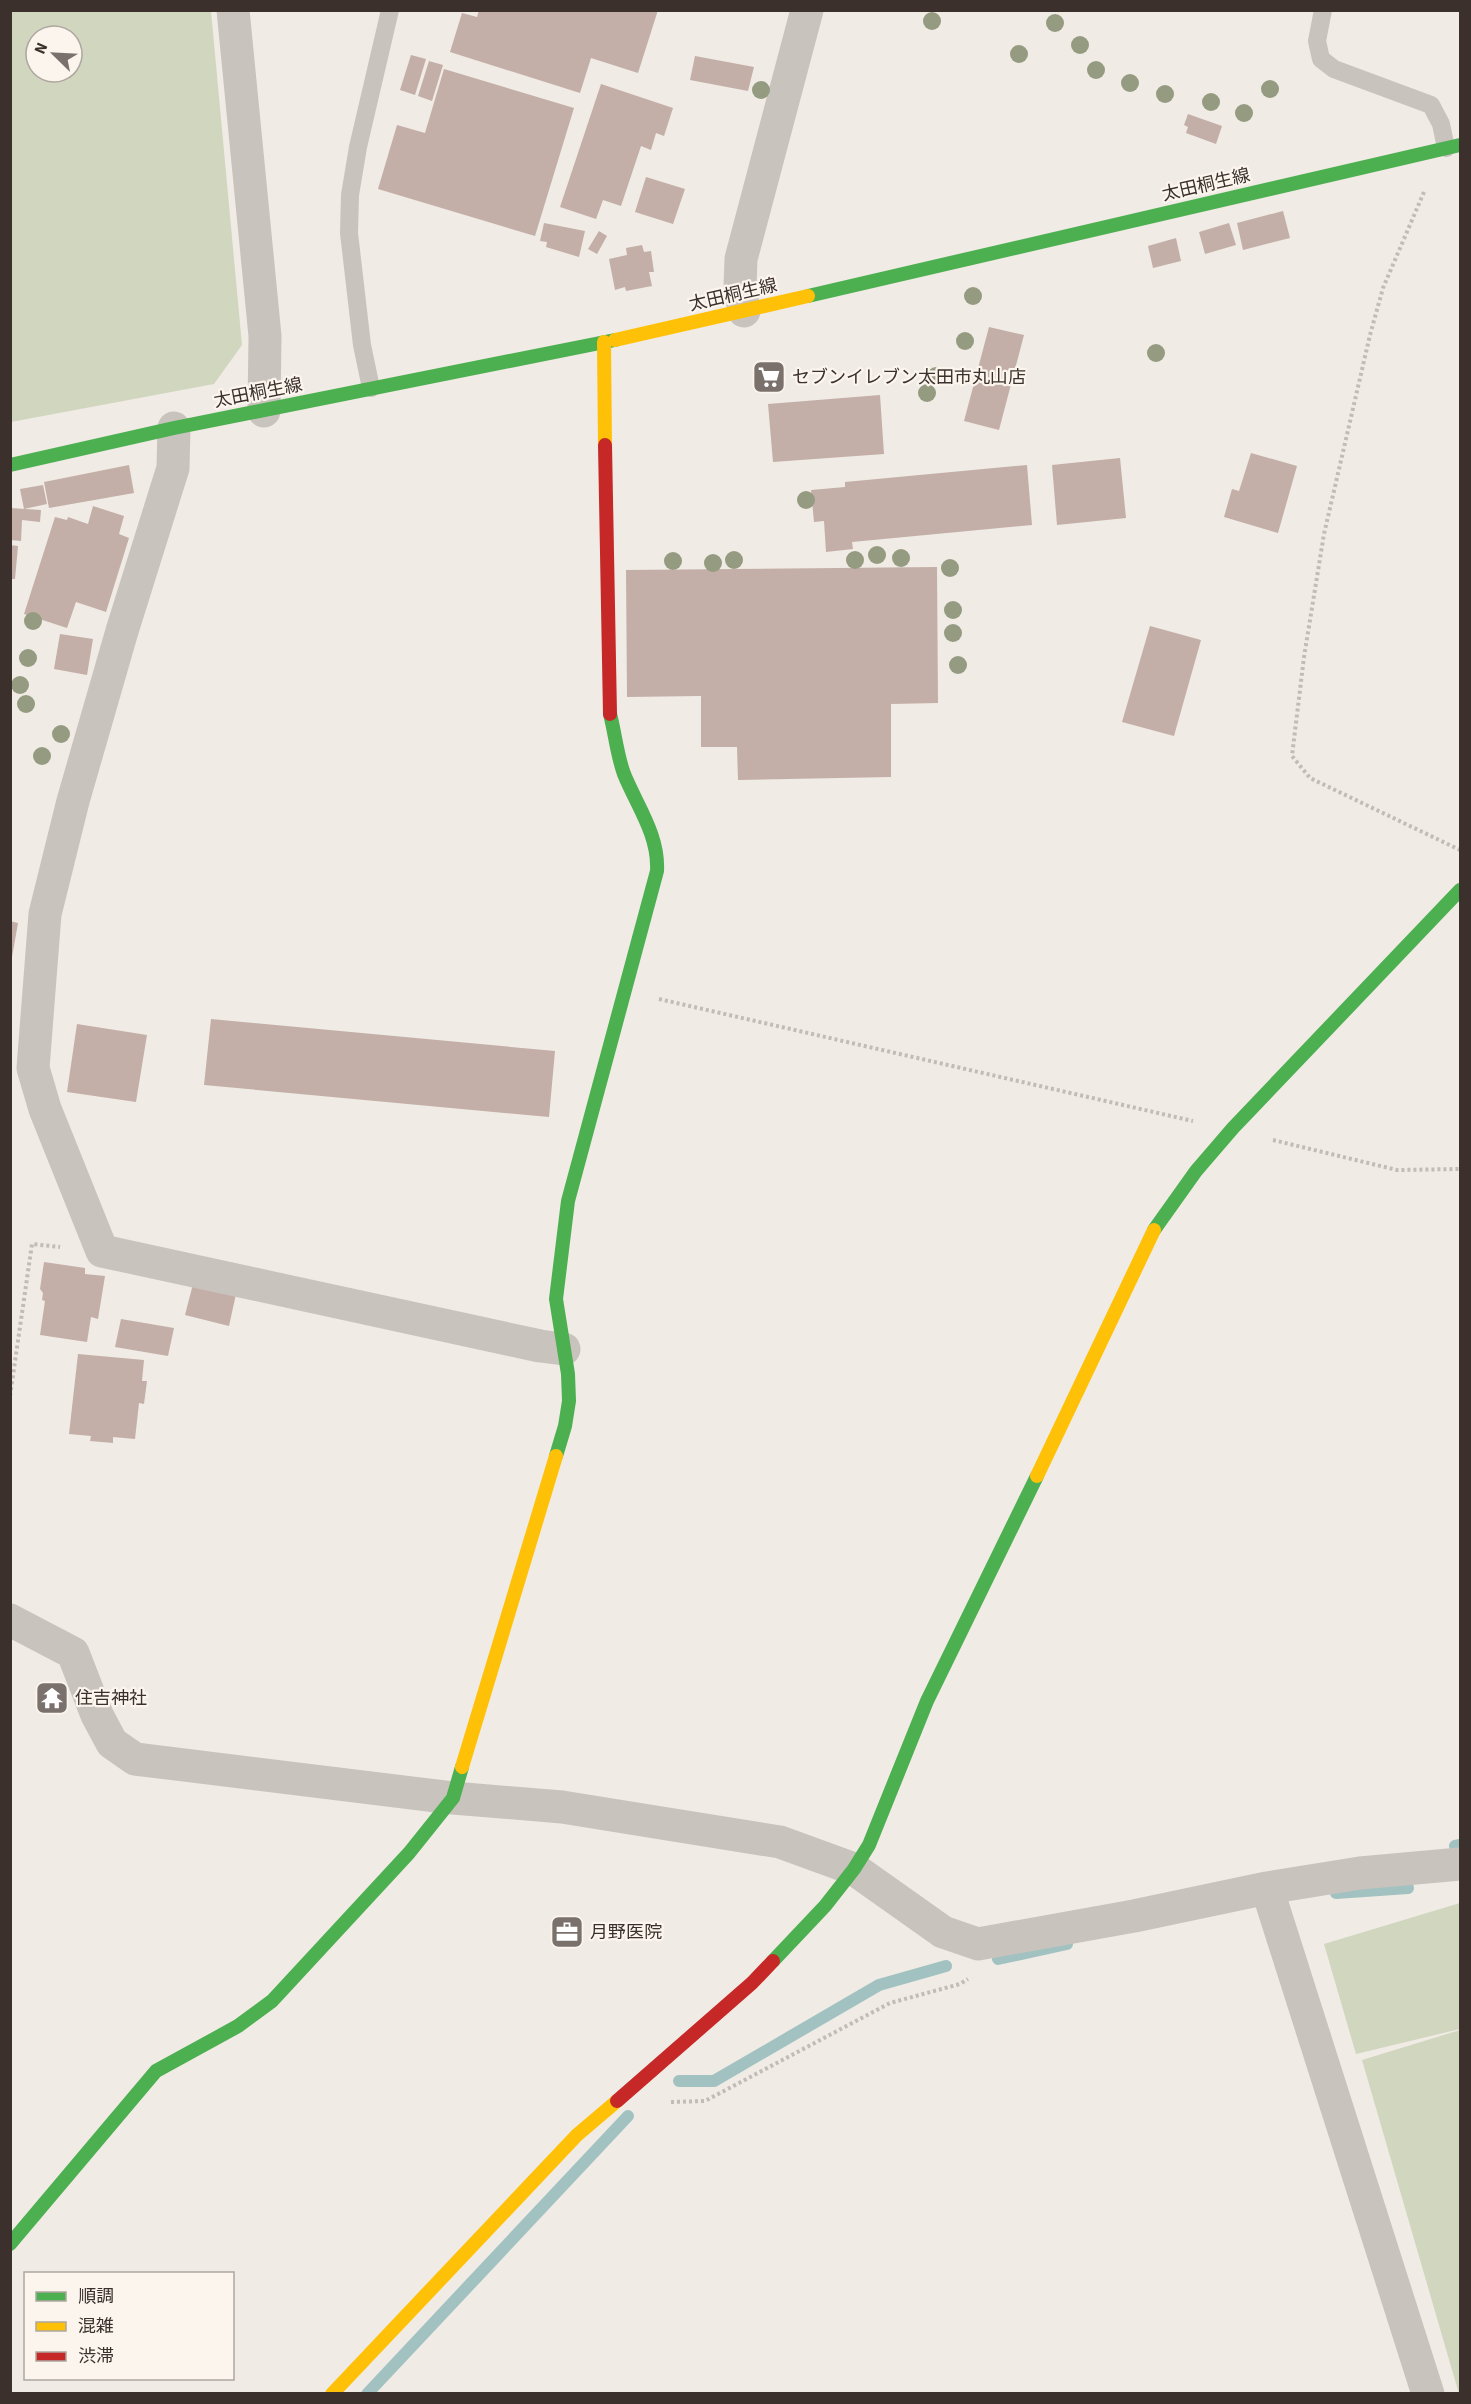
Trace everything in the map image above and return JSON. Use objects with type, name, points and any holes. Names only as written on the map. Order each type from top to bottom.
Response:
[{"type":"street","points":[[233,10],[266,336],[264,411]]},
{"type":"street","points":[[744,311],[740,287],[741,259],[807,10]]},
{"type":"street","name":"太田桐生線","points":[[10,465],[174,428],[604,342],[1453,147]]},
{"type":"street","points":[[10,2244],[156,2071],[238,2026],[272,2001],[409,1853],[453,1798],[565,1426],[569,1401],[556,1299],[568,1202],[657,871],[658,854],[652,834],[623,772],[610,712],[605,529],[604,342]]},
{"type":"street","points":[[174,428],[173,468],[93,733],[45,914],[33,1068],[45,1109],[102,1251],[540,1346],[564,1349]]},
{"type":"street","points":[[332,2394],[577,2135],[752,1983],[825,1906],[854,1869],[869,1845],[927,1701],[1007,1541],[1147,1242],[1166,1209],[1231,1130],[1406,944],[1461,890]]},
{"type":"street","points":[[10,1620],[73,1653],[97,1715],[112,1743],[135,1759],[453,1798],[562,1807],[780,1842],[854,1869],[943,1932],[978,1944],[1134,1916],[1267,1888],[1360,1874],[1461,1864]]},
{"type":"street","points":[[1267,1888],[1428,2394]]},
{"type":"lane","points":[[371,388],[362,345],[350,244],[350,195],[362,125],[390,10]]},
{"type":"lane","points":[[1323,10],[1317,41],[1322,59],[1334,69],[1431,105],[1453,147]]},
{"type":"path","points":[[1453,147],[1424,191],[1383,288],[1370,335],[1324,534],[1292,756],[1310,778],[1461,850]]},
{"type":"path","points":[[626,991],[1397,1170],[1461,1169]]},
{"type":"path","points":[[10,1396],[32,1244],[102,1251]]},
{"type":"path","points":[[636,2084],[656,2103],[705,2101],[890,2003],[960,1984],[969,1979],[970,1966],[978,1944]]},
{"type":"green space","points":[[11,10],[211,11],[242,345],[214,384],[11,422]]},
{"type":"green space","points":[[1460,1903],[1460,2029],[1356,2054],[1324,1944]]},
{"type":"green space","points":[[1460,2030],[1460,2393],[1459,2394],[1362,2060]]},
{"type":"building","points":[[479,10],[658,10],[638,73],[591,58],[580,93],[450,52],[462,13],[477,17]]},
{"type":"building","points":[[411,55],[426,59],[415,95],[400,90]]},
{"type":"building","points":[[695,56],[754,67],[748,91],[690,80]]},
{"type":"building","points":[[429,61],[443,65],[432,101],[418,96]]},
{"type":"building","points":[[444,69],[574,108],[535,236],[378,189],[397,125],[425,133]]},
{"type":"building","points":[[601,84],[673,108],[664,136],[656,133],[651,150],[641,146],[621,206],[603,200],[596,219],[560,207]]},
{"type":"building","points":[[1188,114],[1222,126],[1216,144],[1186,133],[1188,127],[1184,125]]},
{"type":"building","points":[[646,177],[685,189],[673,224],[635,212]]},
{"type":"building","points":[[1283,211],[1290,238],[1243,250],[1237,223]]},
{"type":"building","points":[[544,223],[585,231],[579,257],[546,247],[547,242],[540,241]]},
{"type":"building","points":[[1229,223],[1236,245],[1205,254],[1199,232]]},
{"type":"building","points":[[599,231],[607,236],[597,254],[588,249]]},
{"type":"building","points":[[1176,238],[1181,261],[1153,268],[1148,246]]},
{"type":"building","points":[[642,245],[644,252],[651,251],[654,272],[649,272],[652,286],[626,291],[625,287],[615,290],[609,259],[627,255],[626,248]]},
{"type":"building","points":[[989,327],[1024,335],[999,430],[964,421]]},
{"type":"building","points":[[880,395],[884,454],[773,462],[768,404]]},
{"type":"building","points":[[1251,453],[1297,466],[1278,533],[1224,517],[1232,489],[1239,491]]},
{"type":"building","points":[[1120,458],[1126,518],[1057,525],[1052,465]]},
{"type":"building","points":[[129,465],[134,493],[49,508],[44,482]]},
{"type":"building","points":[[1027,465],[1032,525],[852,542],[853,549],[826,552],[824,521],[814,522],[811,490],[845,487],[845,482]]},
{"type":"building","points":[[43,485],[47,504],[24,509],[20,489]]},
{"type":"building","points":[[93,506],[124,516],[119,534],[129,538],[106,612],[76,602],[67,628],[24,614],[55,517],[67,520],[68,517],[88,524]]},
{"type":"building","points":[[10,508],[41,510],[40,522],[22,520],[21,541],[10,540]]},
{"type":"building","points":[[10,545],[18,546],[15,579],[10,579]]},
{"type":"building","points":[[937,567],[938,703],[891,704],[891,777],[738,780],[737,747],[701,747],[701,696],[627,697],[626,570]]},
{"type":"building","points":[[1150,626],[1201,640],[1174,736],[1122,722]]},
{"type":"building","points":[[60,634],[93,639],[87,675],[54,669]]},
{"type":"building","points":[[10,921],[18,923],[12,957],[10,956]]},
{"type":"building","points":[[211,1019],[555,1051],[549,1117],[204,1085]]},
{"type":"building","points":[[77,1024],[147,1035],[136,1102],[67,1092]]},
{"type":"building","points":[[44,1262],[85,1268],[85,1274],[105,1276],[98,1319],[91,1317],[87,1342],[40,1335],[45,1301],[42,1300],[43,1293],[40,1289]]},
{"type":"building","points":[[193,1284],[236,1294],[229,1326],[185,1315]]},
{"type":"building","points":[[121,1319],[174,1328],[168,1356],[115,1347]]},
{"type":"building","points":[[78,1354],[144,1360],[142,1381],[147,1381],[144,1404],[139,1403],[135,1439],[113,1437],[113,1443],[90,1441],[91,1436],[69,1434]]},
{"type":"waterway","points":[[1455,1846],[1460,1845]]},
{"type":"waterway","points":[[1336,1893],[1408,1888]]},
{"type":"waterway","points":[[998,1959],[1067,1944]]},
{"type":"waterway","points":[[679,2081],[714,2081],[879,1985],[946,1966]]},
{"type":"waterway","points":[[367,2394],[628,2116]]},
{"type":"traffic: fast","points":[[808,296],[1460,145]]},
{"type":"traffic: fast","points":[[10,465],[174,428],[615,340]]},
{"type":"traffic: fast","points":[[556,1456],[565,1426],[569,1401],[568,1374],[556,1299],[568,1201],[657,871],[655,845],[624,774],[610,714]]},
{"type":"traffic: fast","points":[[1154,1230],[1196,1171],[1233,1128],[1460,890]]},
{"type":"traffic: fast","points":[[773,1961],[825,1906],[854,1869],[869,1845],[927,1701],[1037,1476]]},
{"type":"traffic: fast","points":[[10,2244],[156,2071],[238,2026],[272,2001],[409,1853],[453,1798],[462,1767]]},
{"type":"traffic: slow","points":[[615,340],[808,296]]},
{"type":"traffic: slow","points":[[604,342],[605,445]]},
{"type":"traffic: slow","points":[[1037,1476],[1154,1230]]},
{"type":"traffic: slow","points":[[462,1767],[556,1456]]},
{"type":"traffic: slow","points":[[332,2394],[577,2135],[617,2101]]},
{"type":"traffic: jam","points":[[605,445],[610,714]]},
{"type":"traffic: jam","points":[[617,2101],[752,1983],[773,1961]]},
{"type":"place","name":"セブンイレブン太田市丸山店","points":[[769,377]]},
{"type":"place","name":"住吉神社","points":[[52,1698]]},
{"type":"place","name":"月野医院","points":[[567,1932]]}]
